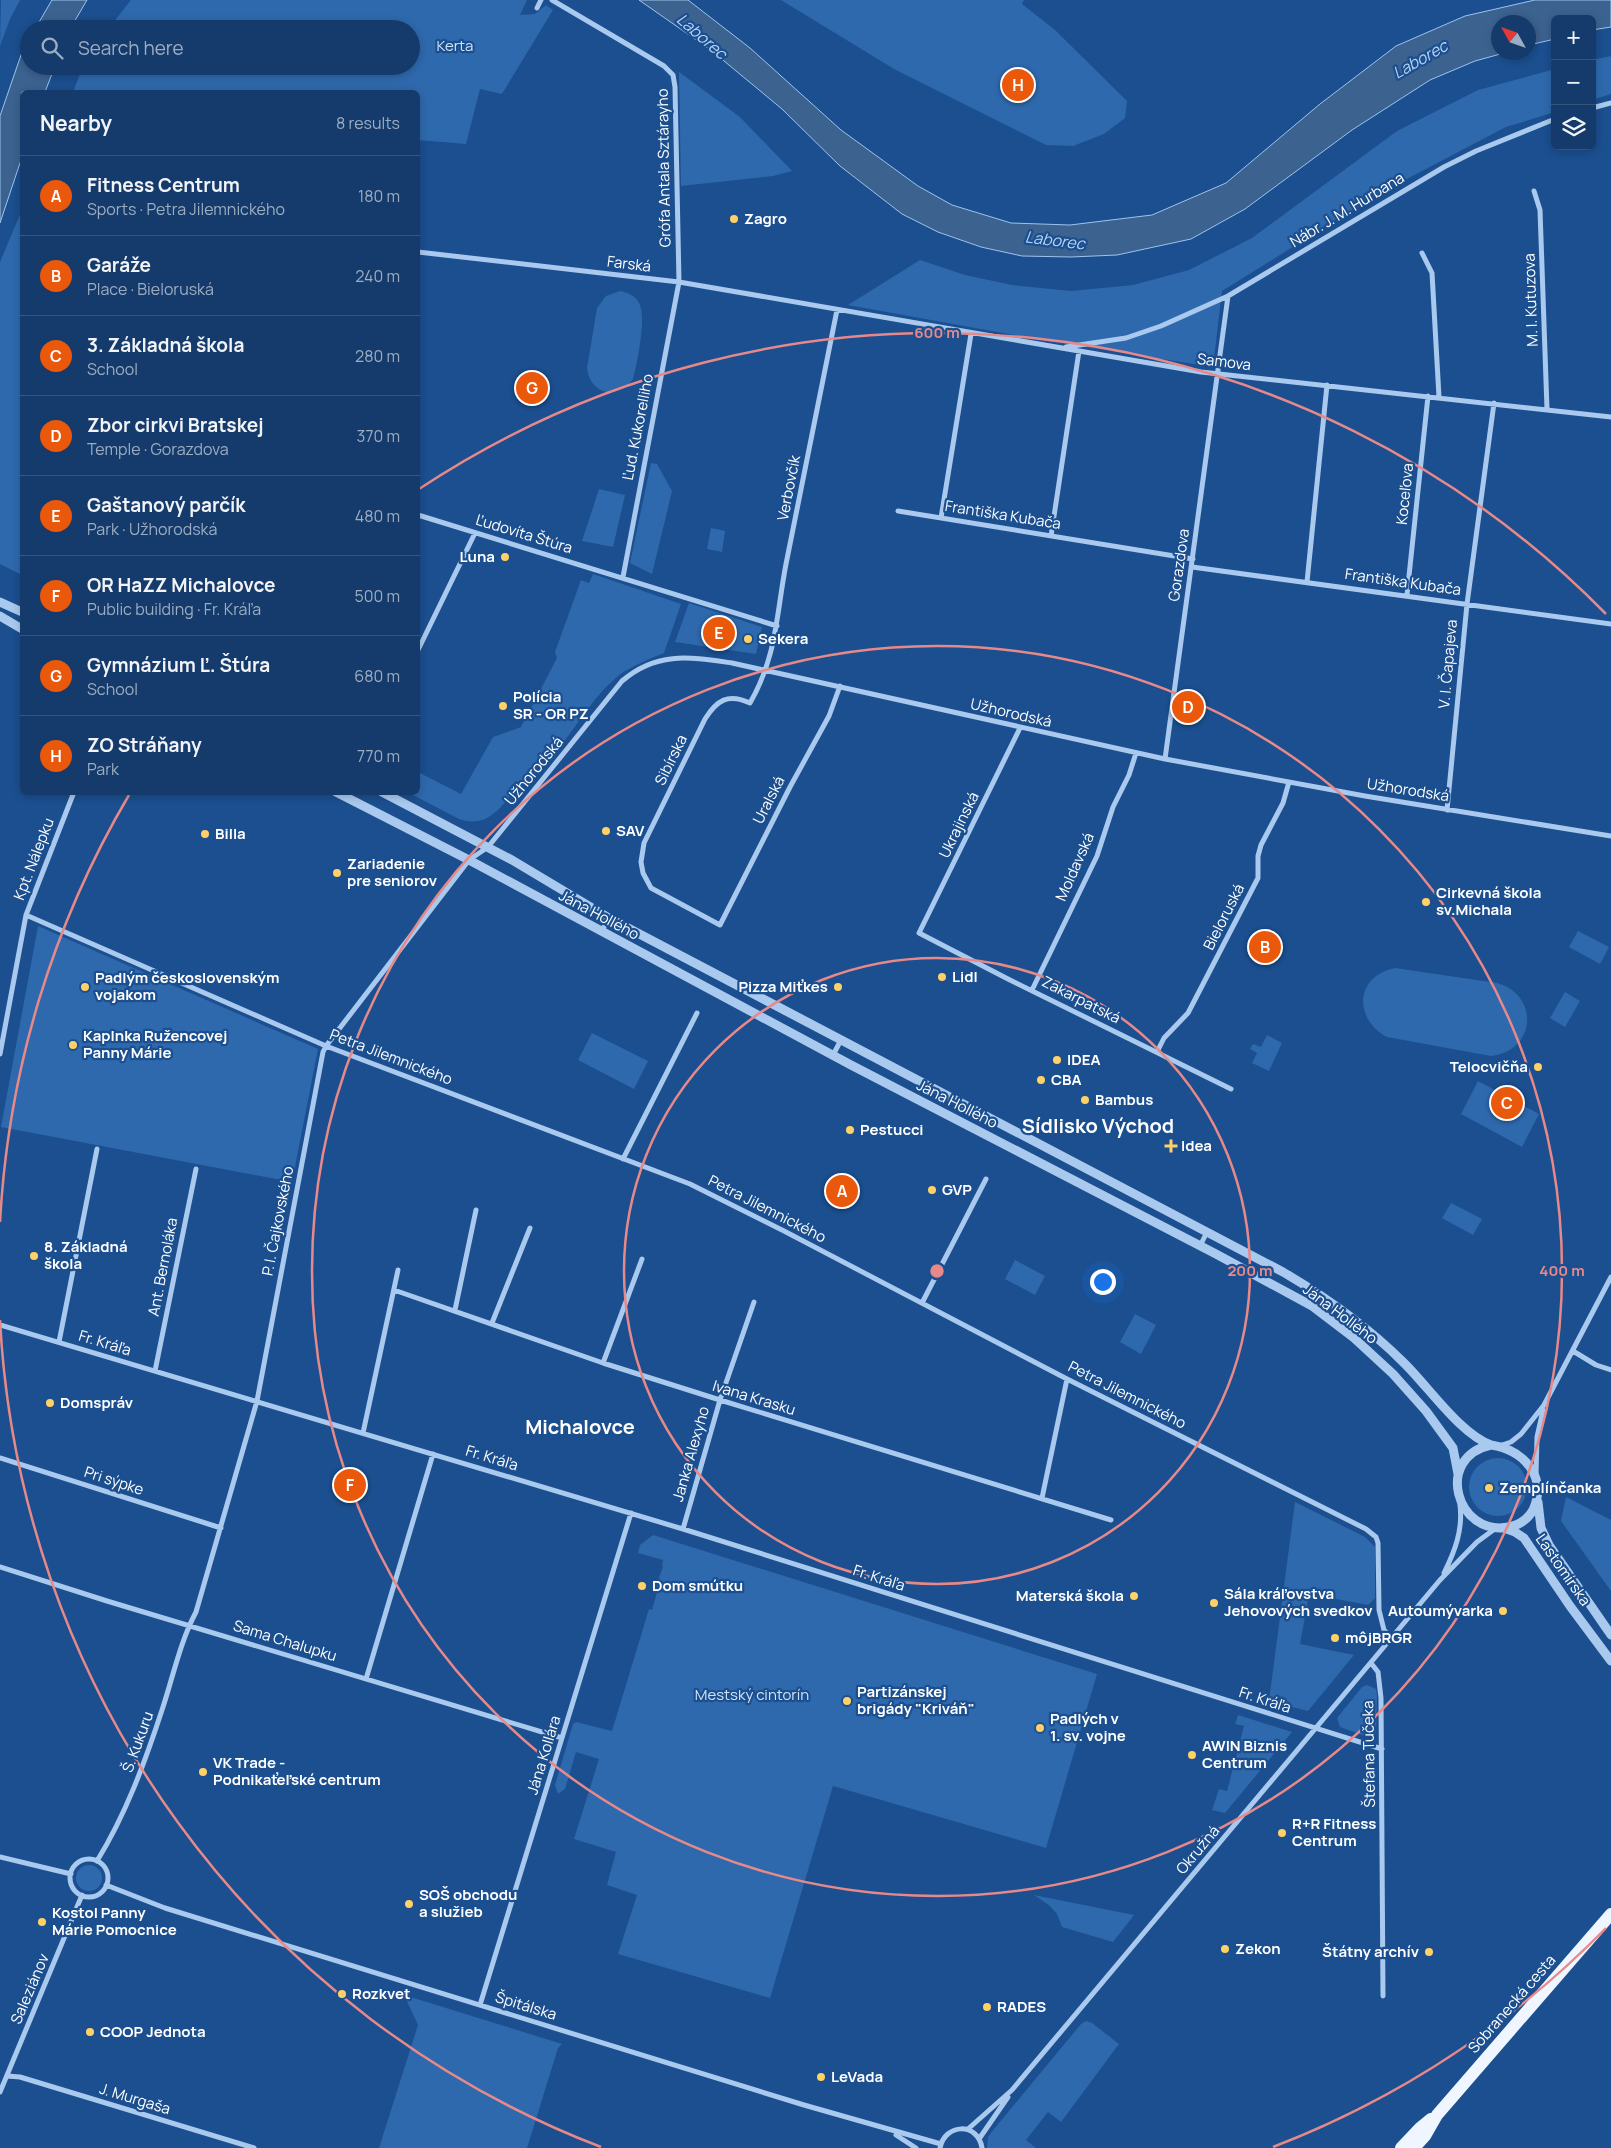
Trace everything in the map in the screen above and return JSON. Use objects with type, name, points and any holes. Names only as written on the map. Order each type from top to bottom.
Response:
[{"type":"main road","name":"Sobranecká cesta","points":[[1401,2148],[1437,2114],[1611,1914]]},
{"type":"main road","name":"Sobranecká cesta","points":[[1414,2148],[1424,2136],[1437,2114]]},
{"type":"street","points":[[537,8],[542,0]]},
{"type":"street","name":"Grófa Antala Sztárayho","points":[[552,0],[664,66],[673,75],[675,87],[678,282]]},
{"type":"street","points":[[1596,107],[1611,103]]},
{"type":"street","name":"Nábr. J. M. Hurbana","points":[[1061,348],[1126,338],[1162,326],[1228,296],[1444,167],[1493,144],[1551,121]]},
{"type":"street","name":"M. I. Kutuzova","points":[[1534,191],[1540,210],[1546,409]]},
{"type":"street","name":"Farská","points":[[420,252],[678,282],[837,310]]},
{"type":"street","points":[[1422,254],[1432,273],[1439,397]]},
{"type":"street","name":"Ľud. Kukorelliho","points":[[623,577],[678,282]]},
{"type":"street","points":[[1218,374],[1228,296]]},
{"type":"street","name":"Samova","points":[[837,310],[1218,374],[1611,417]]},
{"type":"street","name":"Verbovčík","points":[[750,703],[766,671],[777,626],[784,573],[837,310]]},
{"type":"street","points":[[941,518],[971,334]]},
{"type":"street","points":[[1051,536],[1079,351]]},
{"type":"street","name":"Gorazdova","points":[[1165,759],[1218,374]]},
{"type":"street","points":[[1307,582],[1327,385]]},
{"type":"street","name":"Koceľova","points":[[1407,596],[1428,396]]},
{"type":"street","name":"V. I. Čapajeva","points":[[1447,810],[1466,604],[1494,403]]},
{"type":"street","name":"Františka Kubača","points":[[898,511],[1193,559]]},
{"type":"street","name":"Ľudovíta Štúra","points":[[420,516],[623,577]]},
{"type":"street","points":[[420,646],[476,533]]},
{"type":"street","name":"Františka Kubača","points":[[1192,566],[1611,624]]},
{"type":"street","points":[[623,577],[777,626]]},
{"type":"street","points":[[0,602],[20,611]]},
{"type":"street","points":[[0,616],[20,628]]},
{"type":"street","name":"Užhorodská","points":[[488,847],[622,681],[633,672],[667,658],[712,660],[840,686],[1020,728],[1165,759],[1447,810],[1611,836]]},
{"type":"street","name":"Uralská","points":[[641,862],[643,873],[651,888],[720,924],[790,787],[829,716],[840,686]]},
{"type":"street","name":"Sibírska","points":[[641,862],[644,843],[712,708],[720,701],[729,698],[738,698],[750,703]]},
{"type":"street","name":"Ukrajinská","points":[[919,933],[1020,728]]},
{"type":"street","name":"Moldavská","points":[[1032,990],[1096,856],[1113,807],[1129,775],[1136,753]]},
{"type":"street","name":"Bieloruská","points":[[1157,1052],[1164,1038],[1188,1013],[1258,878],[1258,856],[1261,845],[1283,803],[1289,782]]},
{"type":"street","name":"Kpt. Nálepku","points":[[0,1054],[26,915],[73,795]]},
{"type":"street","name":"Jána Hollého","points":[[344,795],[833,1055],[1312,1306],[1354,1338],[1393,1374],[1440,1428],[1453,1448],[1458,1474]]},
{"type":"street","name":"Jána Hollého","points":[[388,795],[488,847],[608,918],[1207,1232],[1320,1294],[1363,1326],[1403,1362],[1473,1435],[1495,1446]]},
{"type":"street","points":[[469,860],[488,847]]},
{"type":"street","name":"P. I. Čajkovského","points":[[189,1626],[196,1612],[257,1401],[299,1173],[326,1046],[469,860]]},
{"type":"street","name":"Petra Jilemnického","points":[[26,915],[326,1046],[690,1184],[1067,1379],[1371,1532],[1378,1543],[1379,1610],[1384,1630],[1392,1638]]},
{"type":"street","points":[[601,932],[608,918]]},
{"type":"street","name":"Zakarpatská","points":[[919,933],[1231,1089]]},
{"type":"street","points":[[623,1159],[697,1013]]},
{"type":"street","points":[[833,1055],[841,1040]]},
{"type":"street","points":[[59,1342],[97,1149]]},
{"type":"street","name":"Ant. Bernoláka","points":[[155,1371],[196,1169]]},
{"type":"street","points":[[922,1303],[986,1179]]},
{"type":"street","points":[[455,1310],[476,1210]]},
{"type":"street","points":[[492,1323],[530,1228]]},
{"type":"street","points":[[1200,1246],[1207,1232]]},
{"type":"street","points":[[603,1363],[642,1259]]},
{"type":"street","points":[[363,1433],[398,1270]]},
{"type":"street","points":[[1440,1580],[1458,1542],[1461,1522],[1458,1474],[1462,1464],[1472,1452],[1512,1442],[1521,1434],[1544,1405],[1611,1277]]},
{"type":"street","name":"Ivana Krasku","points":[[394,1290],[603,1363],[1111,1520]]},
{"type":"street","name":"Janka Alexyho","points":[[683,1529],[720,1400],[754,1302]]},
{"type":"street","name":"Fr. Kráľa","points":[[0,1325],[631,1513],[1382,1749]]},
{"type":"street","points":[[1354,1338],[1363,1326]]},
{"type":"street","points":[[1573,1351],[1596,1365],[1611,1370]]},
{"type":"street","points":[[1042,1498],[1067,1379]]},
{"type":"street","points":[[1544,1405],[1536,1437],[1539,1520],[1547,1541],[1611,1635]]},
{"type":"street","points":[[1495,1446],[1515,1452],[1522,1457],[1530,1466],[1536,1478]]},
{"type":"street","points":[[366,1679],[433,1454]]},
{"type":"street","name":"Pri sýpke","points":[[0,1458],[221,1528]]},
{"type":"street","points":[[1440,1580],[1477,1542],[1500,1528],[1517,1525],[1525,1520],[1533,1509],[1537,1494]]},
{"type":"street","points":[[1460,1499],[1463,1506],[1474,1519],[1500,1528]]},
{"type":"street","name":"Jána Kollára","points":[[480,2005],[631,1513]]},
{"type":"street","name":"Lastomírska","points":[[1500,1528],[1515,1532],[1524,1538],[1570,1606],[1610,1657]]},
{"type":"street","name":"Sama Chalupku","points":[[0,1567],[562,1738]]},
{"type":"street","name":"Okružná","points":[[968,2129],[1012,2090],[1440,1580]]},
{"type":"street","name":"Š. Kukuru","points":[[97,1861],[130,1800],[162,1711],[189,1626]]},
{"type":"street","name":"Štefana Tučeka","points":[[1371,1663],[1378,1672],[1380,1679],[1383,1996]]},
{"type":"street","points":[[0,1857],[70,1874]]},
{"type":"street","points":[[84,1860],[97,1861],[106,1871],[106,1885],[96,1895],[82,1895],[73,1887],[70,1874],[73,1868],[84,1860]]},
{"type":"street","name":"Špitálska","points":[[106,1885],[165,1908],[941,2146]]},
{"type":"street","name":"Saleziánov","points":[[0,2092],[82,1895]]},
{"type":"street","name":"J. Murgaša","points":[[8,2076],[20,2077],[254,2148]]},
{"type":"street","points":[[979,2139],[1012,2090]]},
{"type":"street","points":[[941,2146],[943,2138],[952,2130],[968,2129],[979,2139],[982,2148]]},
{"type":"street","points":[[889,2131],[916,2148]]},
{"type":"green space","points":[[1,0],[20,0],[10,19],[0,46]]},
{"type":"green space","name":"Kerta","points":[[131,0],[527,0],[520,15],[535,14],[546,5],[553,10],[502,94],[480,89],[466,144],[420,140],[420,90],[74,90],[80,75],[420,75],[420,20],[115,20]]},
{"type":"green space","points":[[781,0],[1024,0],[1022,4],[1055,30],[1127,101],[1125,118],[1104,134],[1073,146],[1046,145],[894,69]]},
{"type":"green space","points":[[1611,56],[1611,94],[1596,99],[1596,60]]},
{"type":"green space","points":[[1551,70],[1551,113],[1506,127],[1378,194],[1222,291],[1213,367],[1041,340],[848,305],[920,260],[965,275],[1012,285],[1071,291],[1133,285],[1189,270],[1252,238],[1397,131],[1478,90]]},
{"type":"green space","points":[[679,72],[740,117],[792,171],[773,176],[681,186]]},
{"type":"green space","points":[[20,215],[20,574],[0,564],[0,262]]},
{"type":"green space","points":[[620,291],[633,296],[641,309],[642,329],[637,363],[633,379],[627,386],[612,392],[605,392],[593,384],[587,368],[597,308],[606,296]]},
{"type":"green space","points":[[651,463],[657,464],[672,491],[652,574],[630,563]]},
{"type":"green space","points":[[599,489],[625,495],[613,547],[582,541]]},
{"type":"green space","points":[[711,528],[725,531],[722,552],[707,549]]},
{"type":"green space","points":[[593,574],[681,604],[664,653],[634,666],[615,678],[589,707],[559,748],[553,745],[501,807],[487,818],[477,821],[465,821],[413,795],[420,795],[420,773],[461,794],[493,737],[521,727],[557,658],[555,652],[581,580],[589,583]]},
{"type":"green space","points":[[689,603],[762,627],[756,654],[675,642]]},
{"type":"green space","points":[[38,926],[318,1049],[292,1182],[1,1127]]},
{"type":"green space","points":[[1578,931],[1609,947],[1600,964],[1569,947]]},
{"type":"green space","points":[[1395,968],[1497,983],[1511,989],[1521,999],[1526,1010],[1527,1022],[1524,1034],[1517,1044],[1506,1052],[1491,1056],[1387,1037],[1368,1020],[1363,999],[1366,989],[1372,980],[1382,973]]},
{"type":"green space","points":[[1565,992],[1580,1001],[1565,1027],[1550,1018]]},
{"type":"green space","points":[[592,1033],[648,1061],[634,1089],[578,1060]]},
{"type":"green space","points":[[1267,1035],[1282,1043],[1269,1071],[1252,1063],[1257,1053],[1250,1049],[1253,1044],[1261,1047]]},
{"type":"green space","points":[[1478,1081],[1539,1114],[1522,1147],[1461,1114]]},
{"type":"green space","points":[[1451,1203],[1482,1219],[1473,1235],[1442,1218]]},
{"type":"green space","points":[[1015,1260],[1045,1276],[1035,1295],[1005,1279]]},
{"type":"green space","points":[[1135,1314],[1156,1325],[1141,1354],[1120,1342]]},
{"type":"green space","points":[[1498,1458],[1514,1463],[1522,1471],[1527,1487],[1522,1503],[1514,1511],[1498,1516],[1482,1511],[1474,1503],[1469,1487],[1474,1471],[1482,1463]]},
{"type":"green space","points":[[1566,1497],[1611,1520],[1611,1591],[1561,1521]]},
{"type":"green space","points":[[1295,1502],[1365,1537],[1375,1547],[1375,1598],[1368,1605],[1309,1594],[1300,1644],[1354,1655],[1308,1711],[1269,1701]]},
{"type":"green space","name":"Mestský cintorín","points":[[653,1535],[1097,1674],[1046,1848],[833,1786],[770,1998],[618,1954],[637,1895],[607,1885],[616,1852],[574,1839],[599,1759],[576,1752],[565,1789],[558,1794],[555,1785],[573,1724],[576,1722],[612,1731],[649,1609],[652,1610],[658,1589],[655,1588],[663,1567],[663,1560],[638,1553],[640,1545]]},
{"type":"green space","points":[[1367,1685],[1376,1689],[1377,1694],[1376,1731],[1375,1735],[1368,1737],[1340,1727],[1337,1718],[1362,1687]]},
{"type":"green space","points":[[1238,1715],[1292,1732],[1225,1813],[1212,1810],[1219,1789],[1227,1791],[1244,1726],[1235,1724]]},
{"type":"green space","points":[[89,1865],[99,1868],[102,1878],[99,1888],[89,1891],[79,1888],[76,1878],[79,1868]]},
{"type":"green space","points":[[1034,1895],[1134,1915],[1113,1942],[1062,1927],[1057,1914],[1050,1906]]},
{"type":"green space","points":[[404,1995],[562,2044],[558,2048],[527,2148],[379,2148],[418,2025]]},
{"type":"green space","points":[[1086,2021],[1092,2023],[1119,2044],[1061,2122],[1048,2112],[1026,2140],[1036,2148],[987,2148],[988,2137],[994,2129],[1081,2024]]},
{"type":"water","points":[[52,0],[87,0],[75,20],[40,20]]},
{"type":"water","name":"Laborec","points":[[639,0],[688,0],[750,48],[841,130],[918,186],[952,205],[1011,223],[1070,225],[1152,215],[1226,183],[1320,104],[1396,46],[1465,16],[1535,0],[1611,0],[1611,27],[1596,29],[1596,15],[1551,15],[1551,40],[1536,43],[1536,15],[1491,15],[1491,57],[1475,61],[1430,80],[1352,130],[1245,209],[1191,239],[1117,255],[1071,257],[1022,256],[981,247],[938,232],[902,214],[840,166],[782,109],[712,51]]},
{"type":"water","points":[[20,58],[20,75],[52,75],[46,90],[20,90],[20,163],[0,223],[0,116]]},
{"type":"place","name":"ZO Stráňany","points":[[1018,85]]},
{"type":"place","name":"Zagro","points":[[734,219]]},
{"type":"place","name":"Gymnázium Ľ. Štúra","points":[[532,388]]},
{"type":"place","name":"Luna","points":[[505,557]]},
{"type":"place","name":"Gaštanový parčík","points":[[719,633]]},
{"type":"place","name":"Sekera","points":[[748,639]]},
{"type":"place","name":"Polícia SR - OR PZ","points":[[503,706]]},
{"type":"place","name":"Zbor cirkvi Bratskej","points":[[1188,707]]},
{"type":"place","name":"SAV","points":[[606,831]]},
{"type":"place","name":"Billa","points":[[205,834]]},
{"type":"place","name":"Zariadenie pre seniorov","points":[[337,873]]},
{"type":"place","name":"Cirkevná škola sv.Michala","points":[[1426,902]]},
{"type":"place","name":"Garáže","points":[[1265,947]]},
{"type":"place","name":"Lidl","points":[[942,977]]},
{"type":"place","name":"Padlým československým vojakom","points":[[85,987]]},
{"type":"place","name":"Pizza Miťkes","points":[[838,987]]},
{"type":"place","name":"Kaplnka Ružencovej Panny Márie","points":[[73,1045]]},
{"type":"place","name":"IDEA","points":[[1057,1060]]},
{"type":"place","name":"Telocvičňa","points":[[1538,1067]]},
{"type":"place","name":"CBA","points":[[1041,1080]]},
{"type":"place","name":"Bambus","points":[[1085,1100]]},
{"type":"place","name":"3. Základná škola","points":[[1507,1103]]},
{"type":"place","name":"Pestucci","points":[[850,1130]]},
{"type":"place","name":"Idea","points":[[1171,1146]]},
{"type":"place","name":"GVP","points":[[932,1190]]},
{"type":"place","name":"Fitness Centrum","points":[[842,1191]]},
{"type":"place","name":"8. Základná škola","points":[[34,1256]]},
{"type":"place","name":"Domspráv","points":[[50,1403]]},
{"type":"place","name":"OR HaZZ Michalovce","points":[[350,1485]]},
{"type":"place","name":"Zemplínčanka","points":[[1489,1488]]},
{"type":"place","name":"Dom smútku","points":[[642,1586]]},
{"type":"place","name":"Materská škola","points":[[1134,1596]]},
{"type":"place","name":"Sála kráľovstva Jehovových svedkov","points":[[1214,1603]]},
{"type":"place","name":"Autoumývarka","points":[[1503,1611]]},
{"type":"place","name":"môjBRGR","points":[[1335,1638]]},
{"type":"place","name":"Partizánskej brigády \"Kriváň\"","points":[[847,1701]]},
{"type":"place","name":"Padlých v 1. sv. vojne","points":[[1040,1728]]},
{"type":"place","name":"AWIN Biznis Centrum","points":[[1192,1755]]},
{"type":"place","name":"VK Trade - Podnikaťeľské centrum","points":[[203,1772]]},
{"type":"place","name":"R+R Fitness Centrum","points":[[1282,1833]]},
{"type":"place","name":"SOŠ obchodu a služieb","points":[[409,1904]]},
{"type":"place","name":"Kostol Panny Márie Pomocnice","points":[[42,1922]]},
{"type":"place","name":"Zekon","points":[[1225,1949]]},
{"type":"place","name":"Štátny archív","points":[[1429,1952]]},
{"type":"place","name":"Rozkvet","points":[[342,1994]]},
{"type":"place","name":"RADES","points":[[987,2007]]},
{"type":"place","name":"COOP Jednota","points":[[90,2032]]},
{"type":"place","name":"LeVada","points":[[821,2077]]},
{"type":"district","name":"Sídlisko Východ","points":[[1098,1126]]},
{"type":"district","name":"Michalovce","points":[[580,1427]]}]
